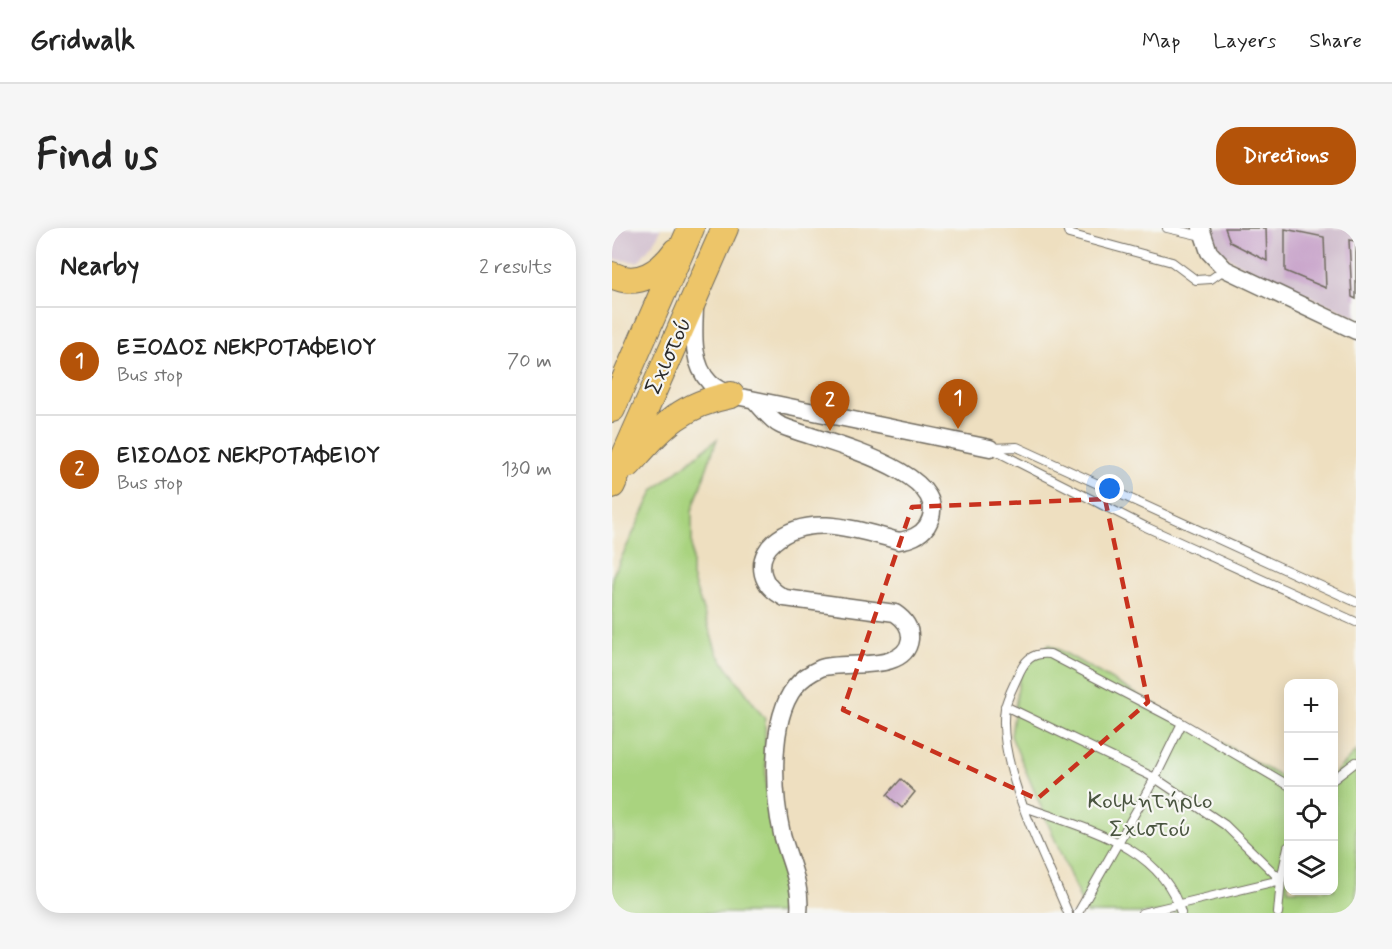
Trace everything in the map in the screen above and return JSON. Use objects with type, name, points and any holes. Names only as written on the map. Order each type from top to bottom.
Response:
[{"type":"main road","points":[[612,275],[629,280],[653,274],[672,256],[691,228]]},
{"type":"main road","name":"Σχιστού","points":[[612,409],[691,228]]},
{"type":"main road","name":"Σχιστού","points":[[613,483],[725,228]]},
{"type":"main road","points":[[613,483],[671,421],[702,401],[742,398]]},
{"type":"street","points":[[1202,232],[1209,252],[1226,269],[1356,331]]},
{"type":"street","points":[[696,295],[694,336],[699,365],[710,383],[742,398],[778,425],[873,458],[911,478],[923,486],[932,506],[926,527],[910,539],[900,541],[836,526],[812,526],[786,532],[769,546],[764,556],[764,577],[776,593],[785,598],[895,613],[907,625],[910,633],[906,650],[894,660],[822,668],[807,675],[796,686],[786,702],[777,742],[776,790],[782,833],[798,882],[799,913]]},
{"type":"street","points":[[742,398],[990,448]]},
{"type":"lane","points":[[1066,228],[1069,234],[1172,262],[1196,280],[1211,279],[1226,269]]},
{"type":"lane","points":[[1167,228],[1202,232]]},
{"type":"lane","points":[[990,448],[1017,447],[1356,603]]},
{"type":"lane","points":[[990,448],[1146,527],[1356,622]]},
{"type":"lane","points":[[1068,913],[1025,807],[1010,759],[1004,727],[1005,706],[1024,661],[1038,652],[1050,654],[1182,723],[1284,784]]},
{"type":"lane","points":[[1005,706],[1155,778],[1225,825],[1281,880]]},
{"type":"lane","points":[[1078,913],[1155,778],[1182,723]]},
{"type":"lane","points":[[1338,776],[1356,762]]},
{"type":"lane","points":[[1025,807],[1119,841],[1154,867],[1180,908]]},
{"type":"lane","points":[[1278,913],[1284,866]]},
{"type":"lane","points":[[1142,913],[1180,908],[1281,880]]},
{"type":"highlighted area","points":[[1105,499],[1148,702],[1037,799],[843,710],[912,507]]},
{"type":"shaded area","points":[[612,228],[661,228],[657,238],[638,262],[612,259]]},
{"type":"shaded area","points":[[1214,228],[1356,228],[1356,317],[1237,263],[1223,253],[1213,237]]},
{"type":"green space","points":[[717,439],[692,511],[692,577],[717,653],[765,719],[766,789],[788,882],[787,913],[612,913],[612,577],[654,490]]},
{"type":"green space","name":"Κοιμητήριο Σχιστού","points":[[1049,644],[1284,779],[1284,895],[1338,895],[1338,770],[1356,751],[1356,913],[1086,913],[1011,736],[1020,673]]},
{"type":"building","points":[[1225,228],[1266,228],[1267,261],[1230,242]]},
{"type":"building","points":[[1285,229],[1324,237],[1326,288],[1285,271]]},
{"type":"building","points":[[1349,240],[1356,241],[1356,299],[1352,297]]},
{"type":"building","points":[[901,779],[915,792],[902,808],[887,795]]},
{"type":"place","name":"ΕΞΟΔΟΣ ΝΕΚΡΟΤΑΦΕΙΟΥ","points":[[958,429]]},
{"type":"place","name":"ΕΙΣΟΔΟΣ ΝΕΚΡΟΤΑΦΕΙΟΥ","points":[[830,431]]}]
